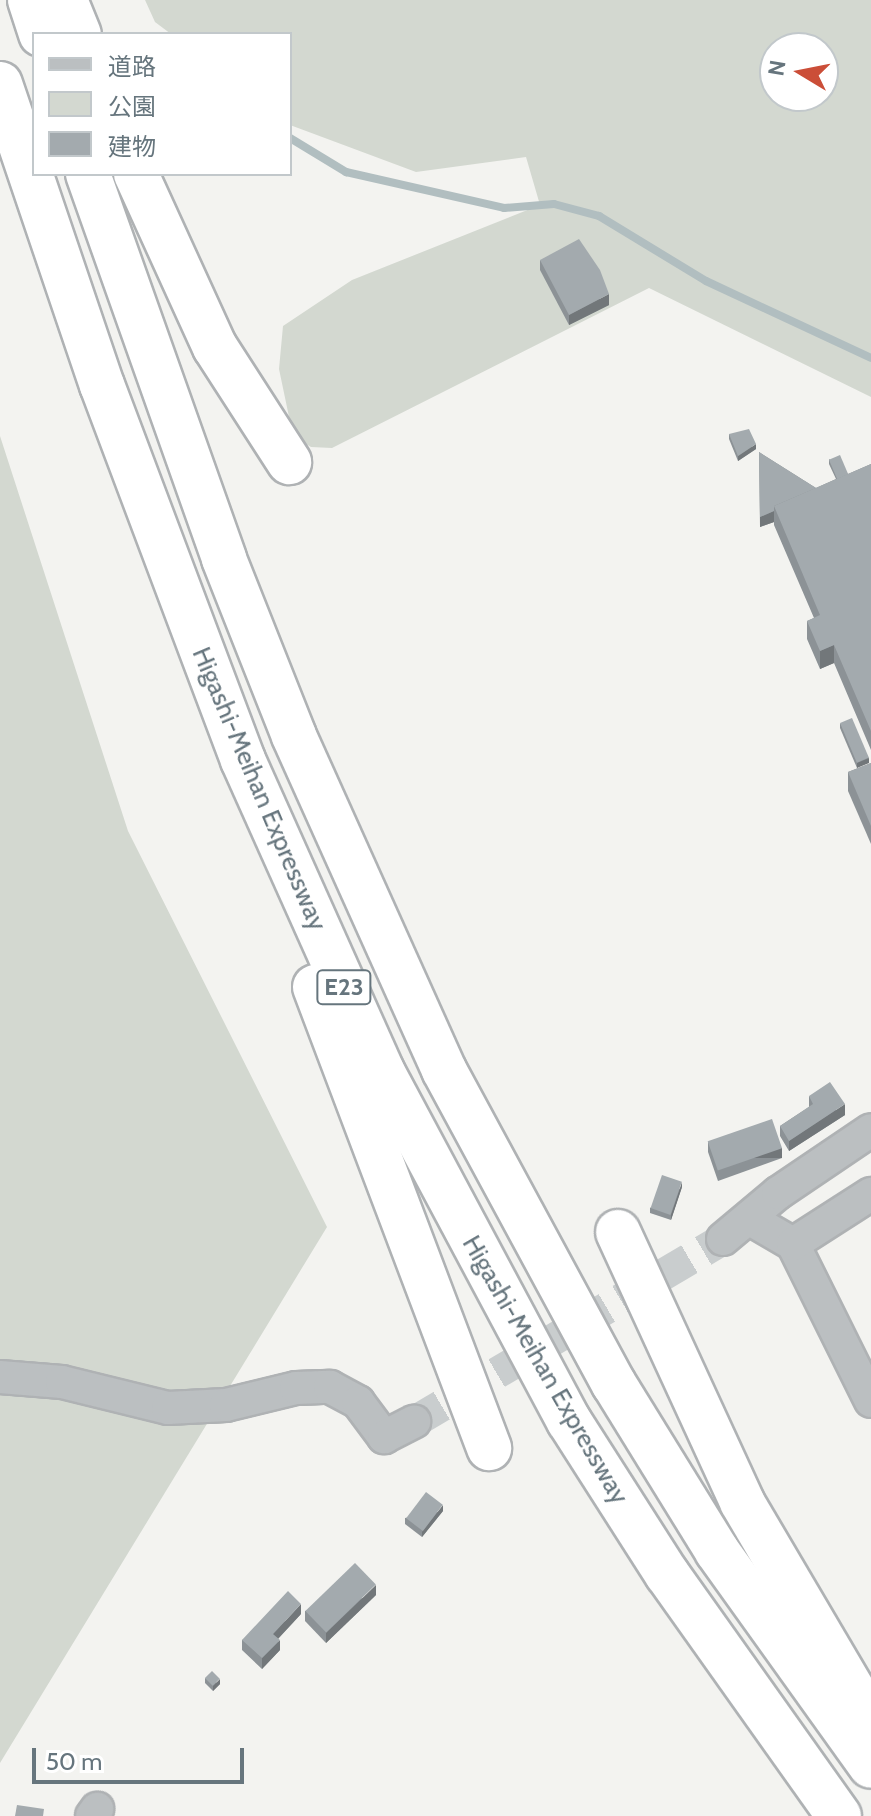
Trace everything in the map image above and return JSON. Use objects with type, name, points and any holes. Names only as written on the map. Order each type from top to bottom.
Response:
[{"type":"highway","points":[[30,0],[40,32]]},
{"type":"highway","points":[[65,0],[78,32]]},
{"type":"highway","name":"Higashi-Meihan Expressway","points":[[0,84],[170,573],[243,760],[313,919],[474,1252],[569,1421],[659,1561],[839,1816]]},
{"type":"highway","name":"Higashi-Meihan Expressway","points":[[89,176],[224,559],[282,706],[444,1070],[614,1384],[717,1551],[871,1766]]},
{"type":"highway","points":[[137,176],[215,347],[289,462]]},
{"type":"highway","points":[[170,573],[205,690],[489,1448]]},
{"type":"highway","points":[[618,1232],[742,1502],[871,1721]]},
{"type":"street","points":[[723,1239],[778,1193],[871,1130]]},
{"type":"street","points":[[793,1244],[871,1194]]},
{"type":"street","points":[[750,1219],[793,1244],[871,1401]]},
{"type":"street","points":[[0,1377],[62,1382],[168,1408],[226,1405],[296,1388],[330,1387],[358,1402],[384,1437],[414,1422]]},
{"type":"green space","points":[[145,0],[871,0],[871,397],[649,288],[332,448],[311,447],[293,436],[279,369],[283,326],[352,280],[540,205],[526,157],[416,172],[292,126],[292,32],[168,32],[155,22]]},
{"type":"green space","points":[[0,436],[128,831],[327,1227],[0,1763]]},
{"type":"building","points":[[579,239],[600,270],[609,294],[569,315],[540,260]]},
{"type":"building","points":[[749,429],[756,444],[738,456],[729,434]]},
{"type":"building","points":[[759,452],[816,488],[774,506],[774,511],[760,517]]},
{"type":"building","points":[[840,455],[848,474],[837,479],[829,460]]},
{"type":"building","points":[[871,464],[871,731],[834,645],[820,651],[807,621],[820,615],[774,506]]},
{"type":"building","points":[[852,718],[869,758],[857,763],[840,723]]},
{"type":"building","points":[[871,763],[871,826],[848,772]]},
{"type":"building","points":[[830,1082],[845,1104],[789,1141],[780,1126],[813,1104],[809,1096]]},
{"type":"building","points":[[772,1119],[782,1148],[718,1170],[708,1141]]},
{"type":"building","points":[[662,1175],[682,1182],[670,1215],[651,1208]]},
{"type":"building","points":[[426,1492],[443,1505],[423,1531],[406,1518]]},
{"type":"building","points":[[355,1563],[376,1585],[326,1633],[305,1611]]},
{"type":"building","points":[[288,1591],[301,1604],[273,1634],[280,1640],[262,1658],[242,1640]]},
{"type":"building","points":[[212,1671],[220,1679],[213,1686],[205,1678]]},
{"type":"building","points":[[17,1805],[44,1809],[43,1816],[15,1816]]},
{"type":"waterway","points":[[292,139],[346,172],[504,208],[554,204],[599,216],[706,281],[871,358]]},
{"type":"tunnel","points":[[414,1422],[723,1239]]}]
